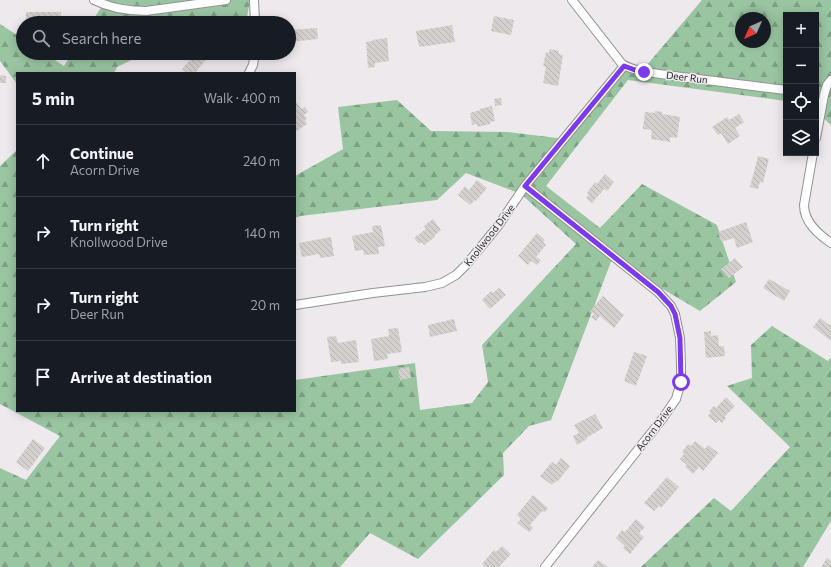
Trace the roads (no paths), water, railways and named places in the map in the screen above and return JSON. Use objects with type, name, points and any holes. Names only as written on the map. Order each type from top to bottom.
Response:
[{"type":"street","points":[[94,0],[108,6],[133,11],[146,11],[226,0]]},
{"type":"street","points":[[254,0],[255,16]]},
{"type":"street","points":[[572,0],[624,66]]},
{"type":"street","points":[[250,72],[254,60]]},
{"type":"street","name":"Deer Run","points":[[624,66],[635,70],[783,90]]},
{"type":"street","name":"Knollwood Drive","points":[[296,305],[425,287],[439,284],[456,275],[498,226],[525,186],[624,66]]},
{"type":"street","points":[[818,120],[820,94],[831,80]]},
{"type":"street","points":[[812,156],[804,210],[808,221],[821,236],[831,243]]},
{"type":"street","name":"Acorn Drive","points":[[525,186],[658,292],[671,306],[675,314],[680,338],[681,382],[676,398],[663,418],[545,567]]}]
